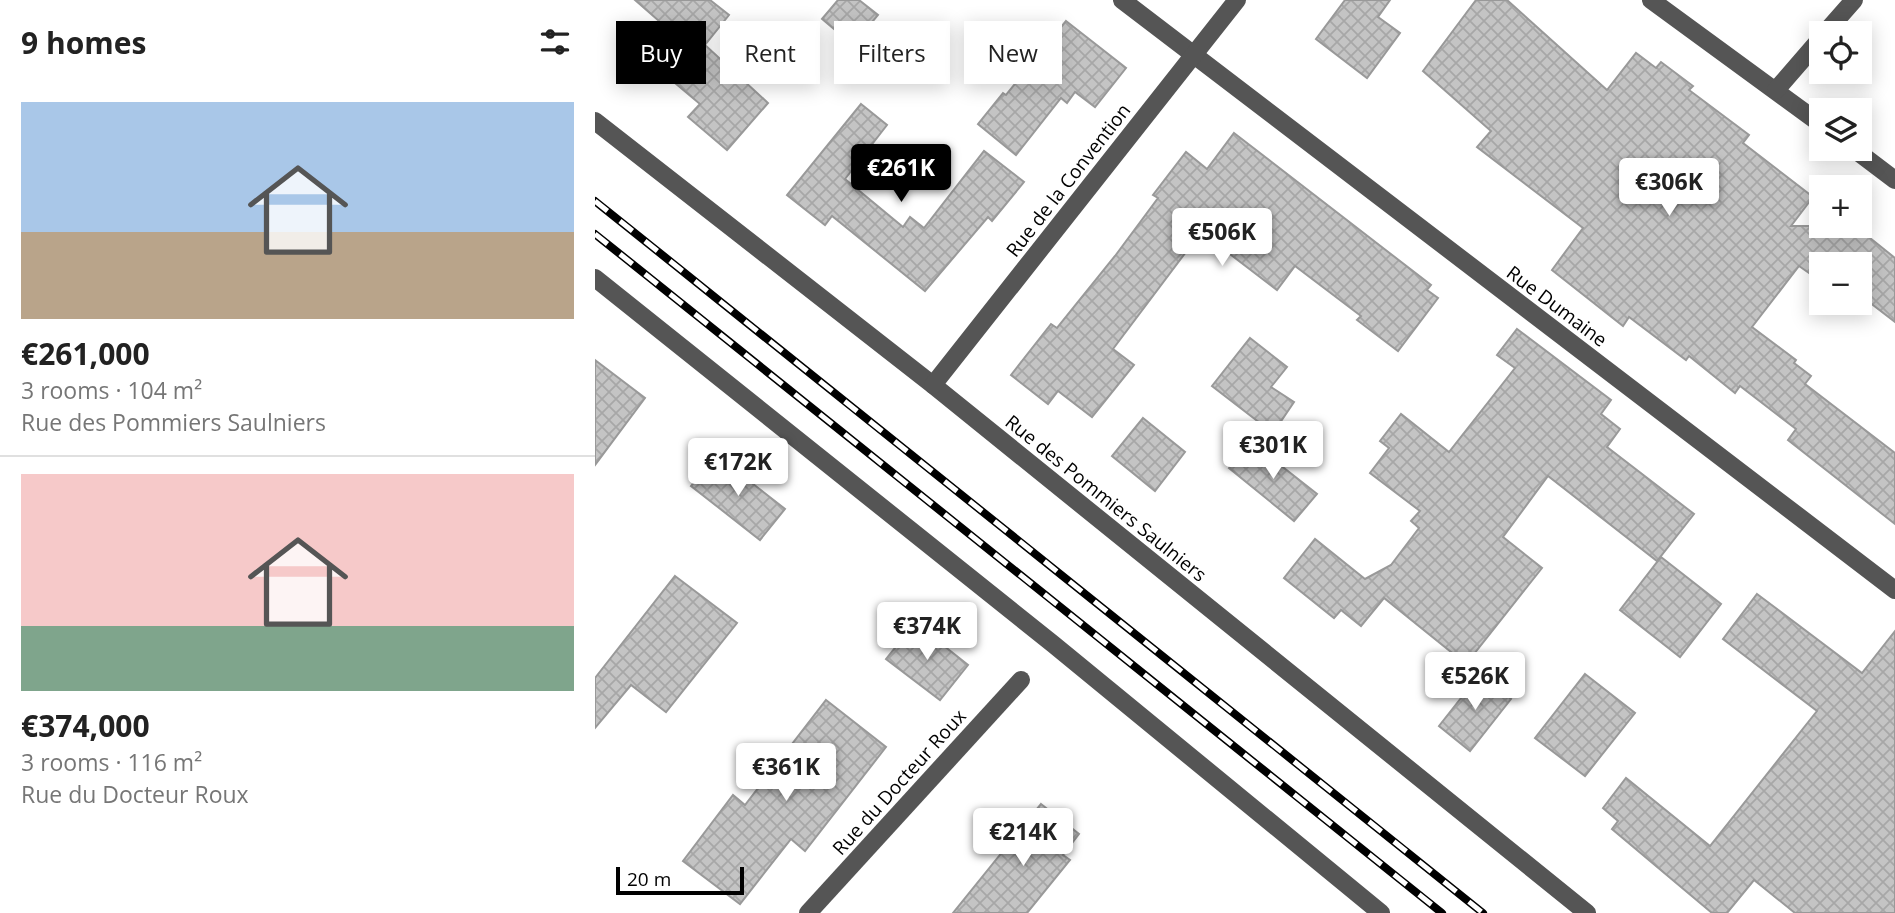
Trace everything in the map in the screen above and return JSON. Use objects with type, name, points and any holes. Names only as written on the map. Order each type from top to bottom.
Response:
[{"type":"street","name":"Rue Dumaine","points":[[1122,0],[1895,590]]},
{"type":"street","name":"Rue de la Convention","points":[[933,385],[1237,0]]},
{"type":"street","points":[[1651,0],[1809,115]]},
{"type":"street","points":[[1836,21],[1854,0]]},
{"type":"street","points":[[1776,90],[1809,52]]},
{"type":"street","name":"Rue des Pommiers Saulniers","points":[[595,121],[933,385],[1587,913]]},
{"type":"street","points":[[1870,161],[1895,180]]},
{"type":"street","points":[[595,278],[1053,644],[1381,913]]},
{"type":"street","name":"Rue du Docteur Roux","points":[[808,913],[1021,680]]},
{"type":"building","points":[[635,0],[710,0],[729,15],[724,21],[720,21],[720,26],[706,44],[706,21],[659,21]]},
{"type":"building","points":[[838,0],[859,0],[878,15],[873,21],[834,21],[834,29],[822,19]]},
{"type":"building","points":[[1345,0],[1390,0],[1378,17],[1400,33],[1367,78],[1316,39]]},
{"type":"building","points":[[1476,0],[1507,0],[1607,90],[1636,53],[1656,68],[1661,62],[1693,86],[1689,90],[1749,135],[1743,143],[1809,194],[1809,202],[1791,226],[1809,226],[1809,238],[1870,238],[1895,258],[1895,322],[1872,304],[1872,252],[1809,252],[1809,273],[1799,266],[1752,327],[1796,360],[1794,363],[1811,376],[1805,384],[1895,453],[1895,524],[1788,440],[1796,429],[1740,386],[1735,393],[1689,356],[1686,360],[1629,317],[1623,326],[1552,270],[1583,228],[1477,147],[1491,131],[1423,71]]},
{"type":"building","points":[[1066,21],[1126,68],[1095,107],[1075,92],[1067,103],[1061,98],[1016,155],[978,124],[1003,93],[1006,95],[1015,84],[1062,84],[1062,26]]},
{"type":"building","points":[[706,46],[720,59],[720,84],[747,84],[768,103],[727,150],[688,117],[700,104],[676,84],[706,84]]},
{"type":"building","points":[[861,104],[887,125],[845,179],[903,227],[910,217],[924,228],[984,151],[1024,182],[992,221],[988,217],[925,291],[832,216],[825,225],[787,195]]},
{"type":"building","points":[[1234,133],[1431,285],[1427,290],[1438,298],[1398,351],[1357,320],[1361,316],[1295,266],[1277,290],[1201,232],[1113,349],[1134,365],[1092,417],[1058,391],[1048,404],[1011,375],[1051,324],[1057,328],[1115,256],[1158,198],[1153,195],[1186,152],[1207,169]]},
{"type":"building","points":[[1517,329],[1611,400],[1601,414],[1620,429],[1607,447],[1694,514],[1657,561],[1548,476],[1503,537],[1542,568],[1466,664],[1384,598],[1361,626],[1341,610],[1334,618],[1284,578],[1315,539],[1365,579],[1391,565],[1419,528],[1411,521],[1420,511],[1370,473],[1389,448],[1380,441],[1401,414],[1449,452],[1515,368],[1497,355]]},
{"type":"building","points":[[1250,338],[1287,367],[1271,387],[1294,402],[1273,433],[1212,386]]},
{"type":"building","points":[[595,360],[645,398],[595,465]]},
{"type":"building","points":[[1143,418],[1185,452],[1155,491],[1112,456]]},
{"type":"building","points":[[1251,442],[1317,494],[1294,521],[1229,468]]},
{"type":"building","points":[[716,455],[785,509],[760,540],[691,486]]},
{"type":"building","points":[[1661,557],[1721,604],[1680,657],[1620,610]]},
{"type":"building","points":[[675,576],[737,623],[666,712],[631,685],[595,728],[595,678]]},
{"type":"building","points":[[1757,594],[1862,673],[1895,631],[1895,913],[1795,913],[1754,880],[1727,913],[1712,913],[1612,829],[1618,821],[1603,808],[1626,778],[1710,846],[1817,711],[1723,639]]},
{"type":"building","points":[[915,623],[968,665],[940,700],[886,659]]},
{"type":"building","points":[[1480,674],[1511,699],[1470,751],[1439,726]]},
{"type":"building","points":[[1585,674],[1635,713],[1585,776],[1535,738]]},
{"type":"building","points":[[826,700],[886,747],[805,851],[791,839],[740,904],[683,861],[733,795],[745,805]]},
{"type":"building","points":[[1041,804],[1079,834],[1063,855],[1070,860],[1027,913],[953,913]]},
{"type":"railway","points":[[595,201],[1483,913]]},
{"type":"railway","points":[[595,234],[1442,913]]}]
